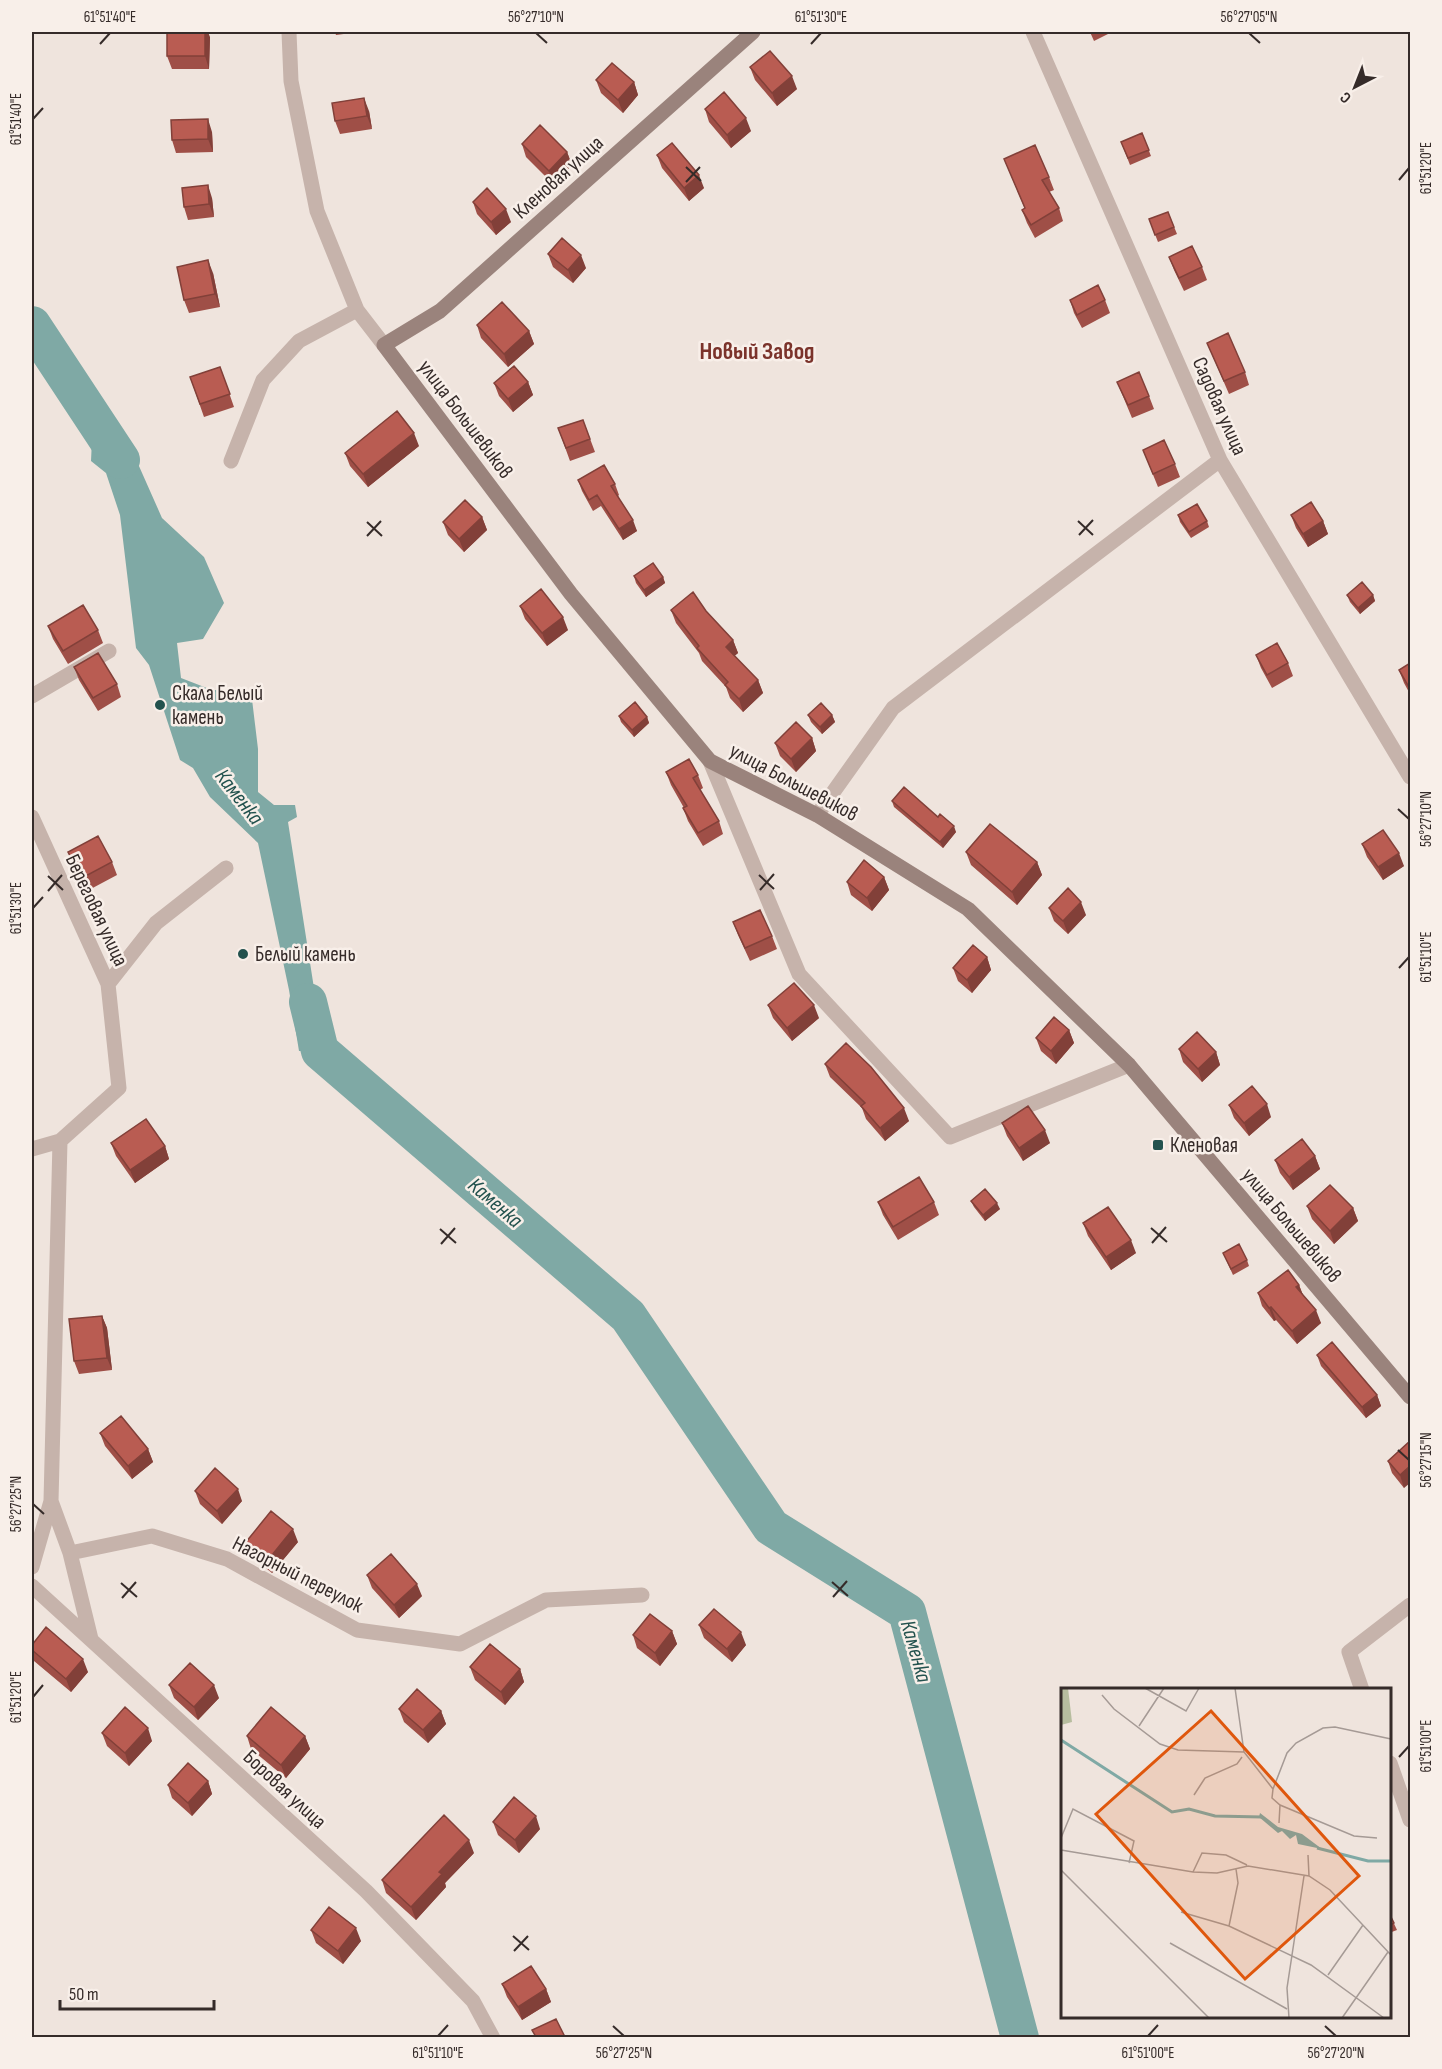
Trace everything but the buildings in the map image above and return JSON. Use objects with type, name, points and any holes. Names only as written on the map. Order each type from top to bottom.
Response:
[{"type":"street","name":"улица Большевиков","points":[[289,32],[291,81],[317,210],[357,310],[571,594],[710,761],[816,815],[968,909],[1129,1065],[1410,1397]]},
{"type":"street","name":"Кленовая улица","points":[[384,345],[440,311],[753,32]]},
{"type":"street","name":"Садовая улица","points":[[1033,32],[1220,460],[1410,777]]},
{"type":"street","points":[[231,461],[263,380],[299,341],[357,310]]},
{"type":"street","points":[[816,815],[893,708],[1220,460]]},
{"type":"street","points":[[32,696],[109,651]]},
{"type":"street","points":[[710,761],[798,974],[950,1137],[1129,1065]]},
{"type":"street","name":"Береговая улица","points":[[32,818],[108,984],[119,1088],[60,1141]]},
{"type":"street","points":[[108,984],[156,923],[226,868]]},
{"type":"street","points":[[32,1149],[60,1141],[51,1502],[32,1567]]},
{"type":"street","points":[[51,1502],[70,1553],[91,1639]]},
{"type":"street","name":"Нагорный переулок","points":[[70,1553],[152,1536],[227,1558],[357,1630],[460,1644],[546,1600],[642,1595]]},
{"type":"street","name":"Боровая улица","points":[[32,1586],[366,1891],[473,2001],[493,2037]]},
{"type":"street","points":[[1362,1688],[1349,1653],[1410,1605]]},
{"type":"street","points":[[1391,1768],[1410,1820]]},
{"type":"water","points":[[93,418],[123,430],[162,518],[204,557],[224,603],[203,639],[177,643],[181,678],[212,690],[251,691],[258,749],[258,792],[274,805],[295,805],[297,817],[288,822],[316,1001],[335,1035],[320,1051],[299,1051],[289,990],[258,843],[210,797],[193,768],[180,760],[149,665],[136,648],[120,515],[106,473],[91,461]]},
{"type":"waterway","name":"Каменка","points":[[32,325],[121,460]]},
{"type":"waterway","name":"Каменка","points":[[308,1002],[320,1051],[628,1316],[771,1527],[907,1612],[1020,2038]]},
{"type":"place","name":"Скала Белый камень","points":[[160,705]]},
{"type":"place","name":"Белый камень","points":[[243,954]]},
{"type":"place","name":"Кленовая","points":[[1158,1145]]},
{"type":"district","name":"Новый Завод","points":[[757,351]]}]
